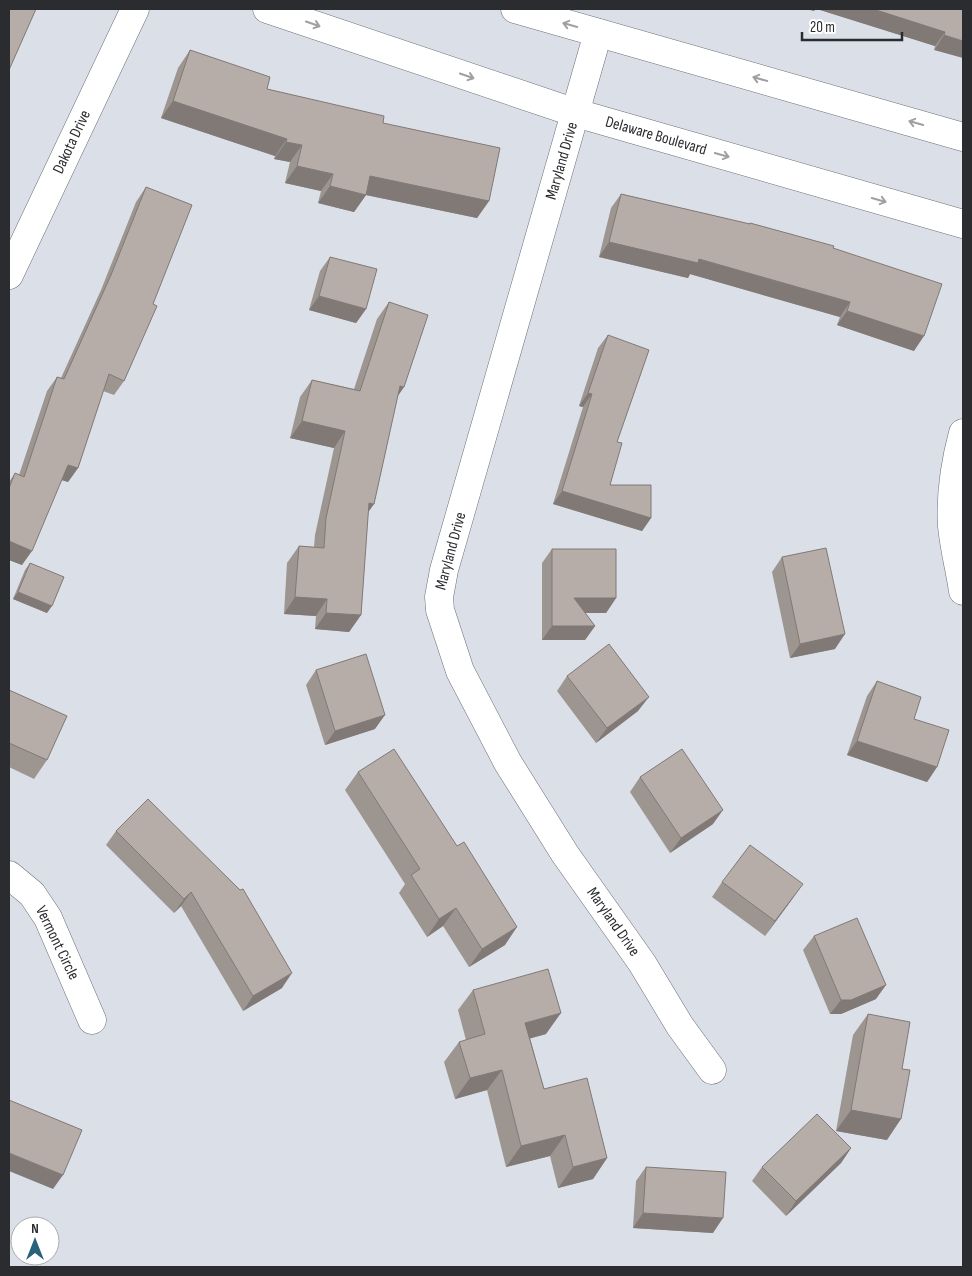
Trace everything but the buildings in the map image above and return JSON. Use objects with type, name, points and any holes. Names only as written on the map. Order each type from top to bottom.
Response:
[{"type":"street","name":"Dakota Drive","points":[[9,275],[135,9]]},
{"type":"street","name":"Delaware Boulevard","points":[[267,9],[576,113],[963,224]]},
{"type":"street","points":[[515,9],[963,137]]},
{"type":"street","name":"Maryland Drive","points":[[598,33],[444,570],[439,597],[440,610],[460,671],[508,762],[565,854],[642,964],[680,1026],[712,1070]]},
{"type":"street","points":[[963,433],[951,499],[952,527],[963,592]]},
{"type":"street","name":"Vermont Circle","points":[[9,875],[32,894],[48,918],[92,1020]]}]
